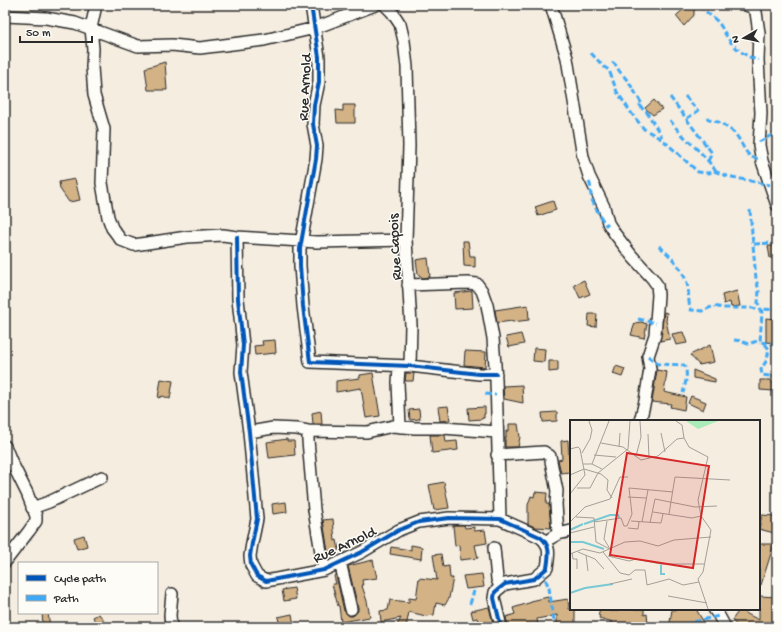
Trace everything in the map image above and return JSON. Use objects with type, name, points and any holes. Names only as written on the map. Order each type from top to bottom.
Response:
[{"type":"street","points":[[96,5],[91,28],[92,67],[94,95],[104,129],[102,183],[105,204],[112,228],[121,240],[134,245],[187,237],[223,235],[302,241],[406,240]]},
{"type":"street","name":"Rue Arnold","points":[[311,5],[319,57],[319,82],[314,105],[313,124],[317,152],[300,249],[300,266],[310,362],[404,366]]},
{"type":"street","points":[[5,16],[46,18],[75,23],[138,46],[172,45],[200,48],[264,40],[315,28],[375,5]]},
{"type":"street","name":"Rue Capois","points":[[385,5],[400,24],[404,41],[407,67],[409,146],[406,240],[408,285],[468,283],[477,284],[482,291],[487,305],[493,338],[496,374],[497,455],[500,519]]},
{"type":"street","points":[[551,5],[567,58],[583,157],[589,176],[604,207],[608,223],[632,256],[657,285],[658,295],[655,335],[648,356],[650,369],[645,402],[640,420]]},
{"type":"street","points":[[746,5],[752,7],[756,12],[759,33],[758,60],[761,113],[759,144],[762,161],[777,205]]},
{"type":"street","name":"Rue Arnold","points":[[237,237],[238,299],[243,345],[241,372],[249,432],[257,519],[250,556],[251,565],[257,576],[266,581],[324,570],[362,552],[399,530],[419,522],[449,518],[500,519],[540,537],[545,541]]},
{"type":"street","points":[[400,427],[398,383],[404,366],[411,325],[408,285]]},
{"type":"street","points":[[404,366],[479,374],[496,374]]},
{"type":"street","points":[[249,432],[273,428],[308,431],[367,432],[392,426],[497,432]]},
{"type":"street","points":[[308,431],[314,510],[324,570]]},
{"type":"street","points":[[5,446],[8,462],[27,492],[36,516],[36,520],[30,531],[6,557]]},
{"type":"street","points":[[497,455],[544,452],[550,456],[557,491],[556,504],[558,534]]},
{"type":"street","points":[[32,508],[102,477]]},
{"type":"street","points":[[497,590],[505,584],[534,579],[547,568],[548,548],[545,541],[558,534],[570,531]]},
{"type":"street","points":[[494,548],[497,579],[497,590],[494,598],[501,627]]},
{"type":"street","points":[[340,562],[351,609]]},
{"type":"street","points":[[171,627],[170,615],[172,594]]},
{"type":"street","points":[[715,610],[725,627]]},
{"type":"building","points":[[688,5],[700,5],[694,10],[694,15],[684,26],[676,16]]},
{"type":"building","points":[[165,62],[167,90],[148,90],[145,68]]},
{"type":"building","points":[[654,100],[662,109],[653,115],[645,108]]},
{"type":"building","points":[[343,105],[355,105],[355,123],[337,123],[336,110],[343,111]]},
{"type":"building","points":[[75,179],[80,200],[69,202],[60,189],[59,182]]},
{"type":"building","points":[[553,201],[556,210],[538,216],[535,207]]},
{"type":"building","points":[[463,241],[468,241],[470,256],[475,256],[475,267],[464,266]]},
{"type":"building","points":[[768,246],[777,246],[777,258],[770,258]]},
{"type":"building","points":[[428,258],[430,277],[423,278],[418,274],[416,260]]},
{"type":"building","points":[[584,280],[590,294],[580,298],[574,285]]},
{"type":"building","points":[[472,291],[473,308],[455,309],[454,293]]},
{"type":"building","points":[[737,291],[740,306],[731,307],[730,302],[724,304],[722,295]]},
{"type":"building","points":[[528,305],[529,320],[497,323],[495,310]]},
{"type":"building","points":[[664,312],[667,313],[666,321],[670,339],[660,341]]},
{"type":"building","points":[[589,314],[597,314],[596,327],[588,326]]},
{"type":"building","points":[[766,318],[777,319],[777,343],[766,342]]},
{"type":"building","points":[[641,322],[647,324],[644,338],[631,335],[635,323]]},
{"type":"building","points":[[683,332],[687,343],[676,345],[672,334]]},
{"type":"building","points":[[521,334],[524,344],[509,347],[506,337]]},
{"type":"building","points":[[275,340],[276,353],[255,355],[254,346],[263,345],[262,341]]},
{"type":"building","points":[[710,345],[714,362],[699,365],[690,355]]},
{"type":"building","points":[[534,348],[545,349],[544,362],[533,361]]},
{"type":"building","points":[[465,351],[486,352],[485,367],[464,365]]},
{"type":"building","points":[[549,361],[558,361],[558,371],[549,372]]},
{"type":"building","points":[[616,366],[625,369],[622,377],[613,374]]},
{"type":"building","points":[[657,370],[667,372],[664,392],[686,397],[684,410],[670,407],[671,404],[652,402]]},
{"type":"building","points":[[693,370],[715,379],[715,382],[693,378]]},
{"type":"building","points":[[373,373],[380,416],[366,418],[361,388],[336,392],[336,381],[360,378],[360,375]]},
{"type":"building","points":[[406,373],[414,373],[413,381],[405,381]]},
{"type":"building","points":[[161,379],[173,381],[170,399],[163,396],[158,398]]},
{"type":"building","points":[[760,380],[770,380],[774,385],[774,391],[760,390]]},
{"type":"building","points":[[522,385],[523,403],[504,399],[503,386]]},
{"type":"building","points":[[691,396],[706,402],[703,410],[688,403]]},
{"type":"building","points":[[448,406],[450,420],[440,421],[438,407]]},
{"type":"building","points":[[485,407],[484,418],[469,420],[468,408]]},
{"type":"building","points":[[419,409],[420,419],[410,420],[409,410]]},
{"type":"building","points":[[321,411],[322,424],[313,424],[312,413]]},
{"type":"building","points":[[557,412],[557,421],[543,422],[542,413]]},
{"type":"building","points":[[509,424],[518,424],[520,437],[518,447],[505,447],[506,431],[509,431]]},
{"type":"building","points":[[430,435],[445,435],[446,442],[457,441],[458,450],[432,453]]},
{"type":"building","points":[[287,439],[287,441],[294,441],[295,455],[269,458],[267,442]]},
{"type":"building","points":[[568,440],[570,472],[561,473],[558,460],[562,459],[561,441]]},
{"type":"building","points":[[444,482],[449,508],[434,510],[429,485]]},
{"type":"building","points":[[535,492],[547,493],[546,504],[549,504],[551,528],[535,527],[528,524],[528,505],[531,496],[534,497]]},
{"type":"building","points":[[286,502],[287,512],[273,514],[272,504]]},
{"type":"building","points":[[762,515],[775,516],[774,533],[760,529]]},
{"type":"building","points":[[333,519],[335,541],[337,540],[339,550],[328,552],[323,520]]},
{"type":"building","points":[[453,525],[464,525],[465,528],[474,527],[474,531],[485,530],[487,543],[475,545],[478,558],[460,560],[459,545],[455,546]]},
{"type":"building","points":[[84,535],[87,546],[77,549],[74,538]]},
{"type":"building","points":[[760,544],[774,544],[761,585]]},
{"type":"building","points":[[411,545],[422,547],[421,559],[390,554],[391,547],[411,550]]},
{"type":"building","points":[[441,554],[443,567],[449,566],[450,578],[453,578],[449,598],[445,605],[436,603],[434,615],[426,616],[409,612],[406,627],[396,627],[401,618],[381,622],[380,611],[388,610],[390,600],[409,602],[409,598],[416,599],[419,578],[437,580],[433,555]]},
{"type":"building","points":[[373,560],[377,578],[362,580],[362,586],[370,617],[341,622],[339,606],[332,584],[336,584],[334,576],[336,575],[344,611],[349,616],[353,616],[358,611],[358,607],[348,566]]},
{"type":"building","points":[[482,574],[484,587],[466,589],[463,576]]},
{"type":"building","points":[[294,588],[296,599],[284,601],[282,590]]},
{"type":"building","points":[[760,596],[777,597],[777,627],[738,627],[732,620],[739,610],[742,610],[759,620]]},
{"type":"building","points":[[548,597],[549,602],[568,599],[569,609],[575,610],[575,627],[557,626],[557,615],[537,619],[538,626],[528,627],[528,625],[508,627],[506,617],[515,614],[513,608],[532,602],[531,601]]},
{"type":"building","points":[[489,607],[494,627],[476,627],[476,625],[479,624],[477,618],[473,619],[471,611]]},
{"type":"building","points":[[600,610],[644,610],[644,615],[647,614],[648,624],[643,625],[643,627],[603,627],[613,622],[599,618],[600,616],[598,615]]},
{"type":"building","points":[[672,610],[697,610],[703,621],[704,627],[673,627],[672,623],[670,622]]},
{"type":"building","points":[[42,614],[48,614],[50,627],[43,627]]},
{"type":"building","points":[[99,614],[104,620],[96,624],[93,617]]},
{"type":"building","points":[[292,614],[294,625],[280,627],[278,617]]},
{"type":"waterway","points":[[475,627],[475,623],[482,621]]},
{"type":"marked path","points":[[700,5],[718,22],[728,39],[742,53],[758,60]]},
{"type":"marked path","points":[[591,53],[604,67],[609,70],[617,92],[644,129],[663,140],[698,172],[709,173],[714,171],[727,176],[770,185]]},
{"type":"marked path","points":[[612,62],[630,85],[642,104],[640,105],[644,111],[646,111],[662,137]]},
{"type":"marked path","points":[[685,96],[698,111],[686,119]]},
{"type":"marked path","points":[[670,97],[712,153],[708,161]]},
{"type":"marked path","points":[[707,117],[709,120],[722,123],[735,133],[750,156],[761,158]]},
{"type":"marked path","points":[[670,120],[716,172]]},
{"type":"marked path","points":[[759,142],[777,134]]},
{"type":"marked path","points":[[589,182],[591,187],[591,198],[599,215],[606,225],[608,223]]},
{"type":"marked path","points":[[750,210],[756,279],[759,291],[758,303],[762,312],[760,342],[777,344]]},
{"type":"marked path","points":[[754,244],[777,243]]},
{"type":"marked path","points":[[659,246],[669,255],[681,270],[688,288],[691,310],[702,311],[714,306],[723,308],[753,308],[762,312],[762,309],[777,310]]},
{"type":"marked path","points":[[638,319],[656,323]]},
{"type":"marked path","points":[[734,340],[748,344],[757,341],[760,342]]},
{"type":"marked path","points":[[765,344],[769,349],[767,360],[761,369],[762,375],[777,377]]},
{"type":"marked path","points":[[648,356],[658,364],[684,365],[686,372],[686,383],[683,393]]},
{"type":"marked path","points":[[485,394],[496,395]]},
{"type":"marked path","points":[[542,571],[549,588],[555,627]]},
{"type":"marked path","points":[[470,604],[474,591]]},
{"type":"marked path","points":[[686,625],[719,616]]},
{"type":"cycle path","points":[[311,5],[319,57],[319,82],[314,105],[313,124],[317,146],[300,249],[303,306],[310,362],[410,366],[479,374],[496,374]]},
{"type":"cycle path","points":[[237,237],[238,299],[243,345],[241,372],[249,432],[257,519],[250,556],[251,565],[257,576],[266,581],[324,570],[362,552],[399,530],[419,522],[449,518],[500,519],[540,537],[546,543],[549,555],[547,568],[534,579],[505,584],[495,592],[494,598],[501,627]]}]
